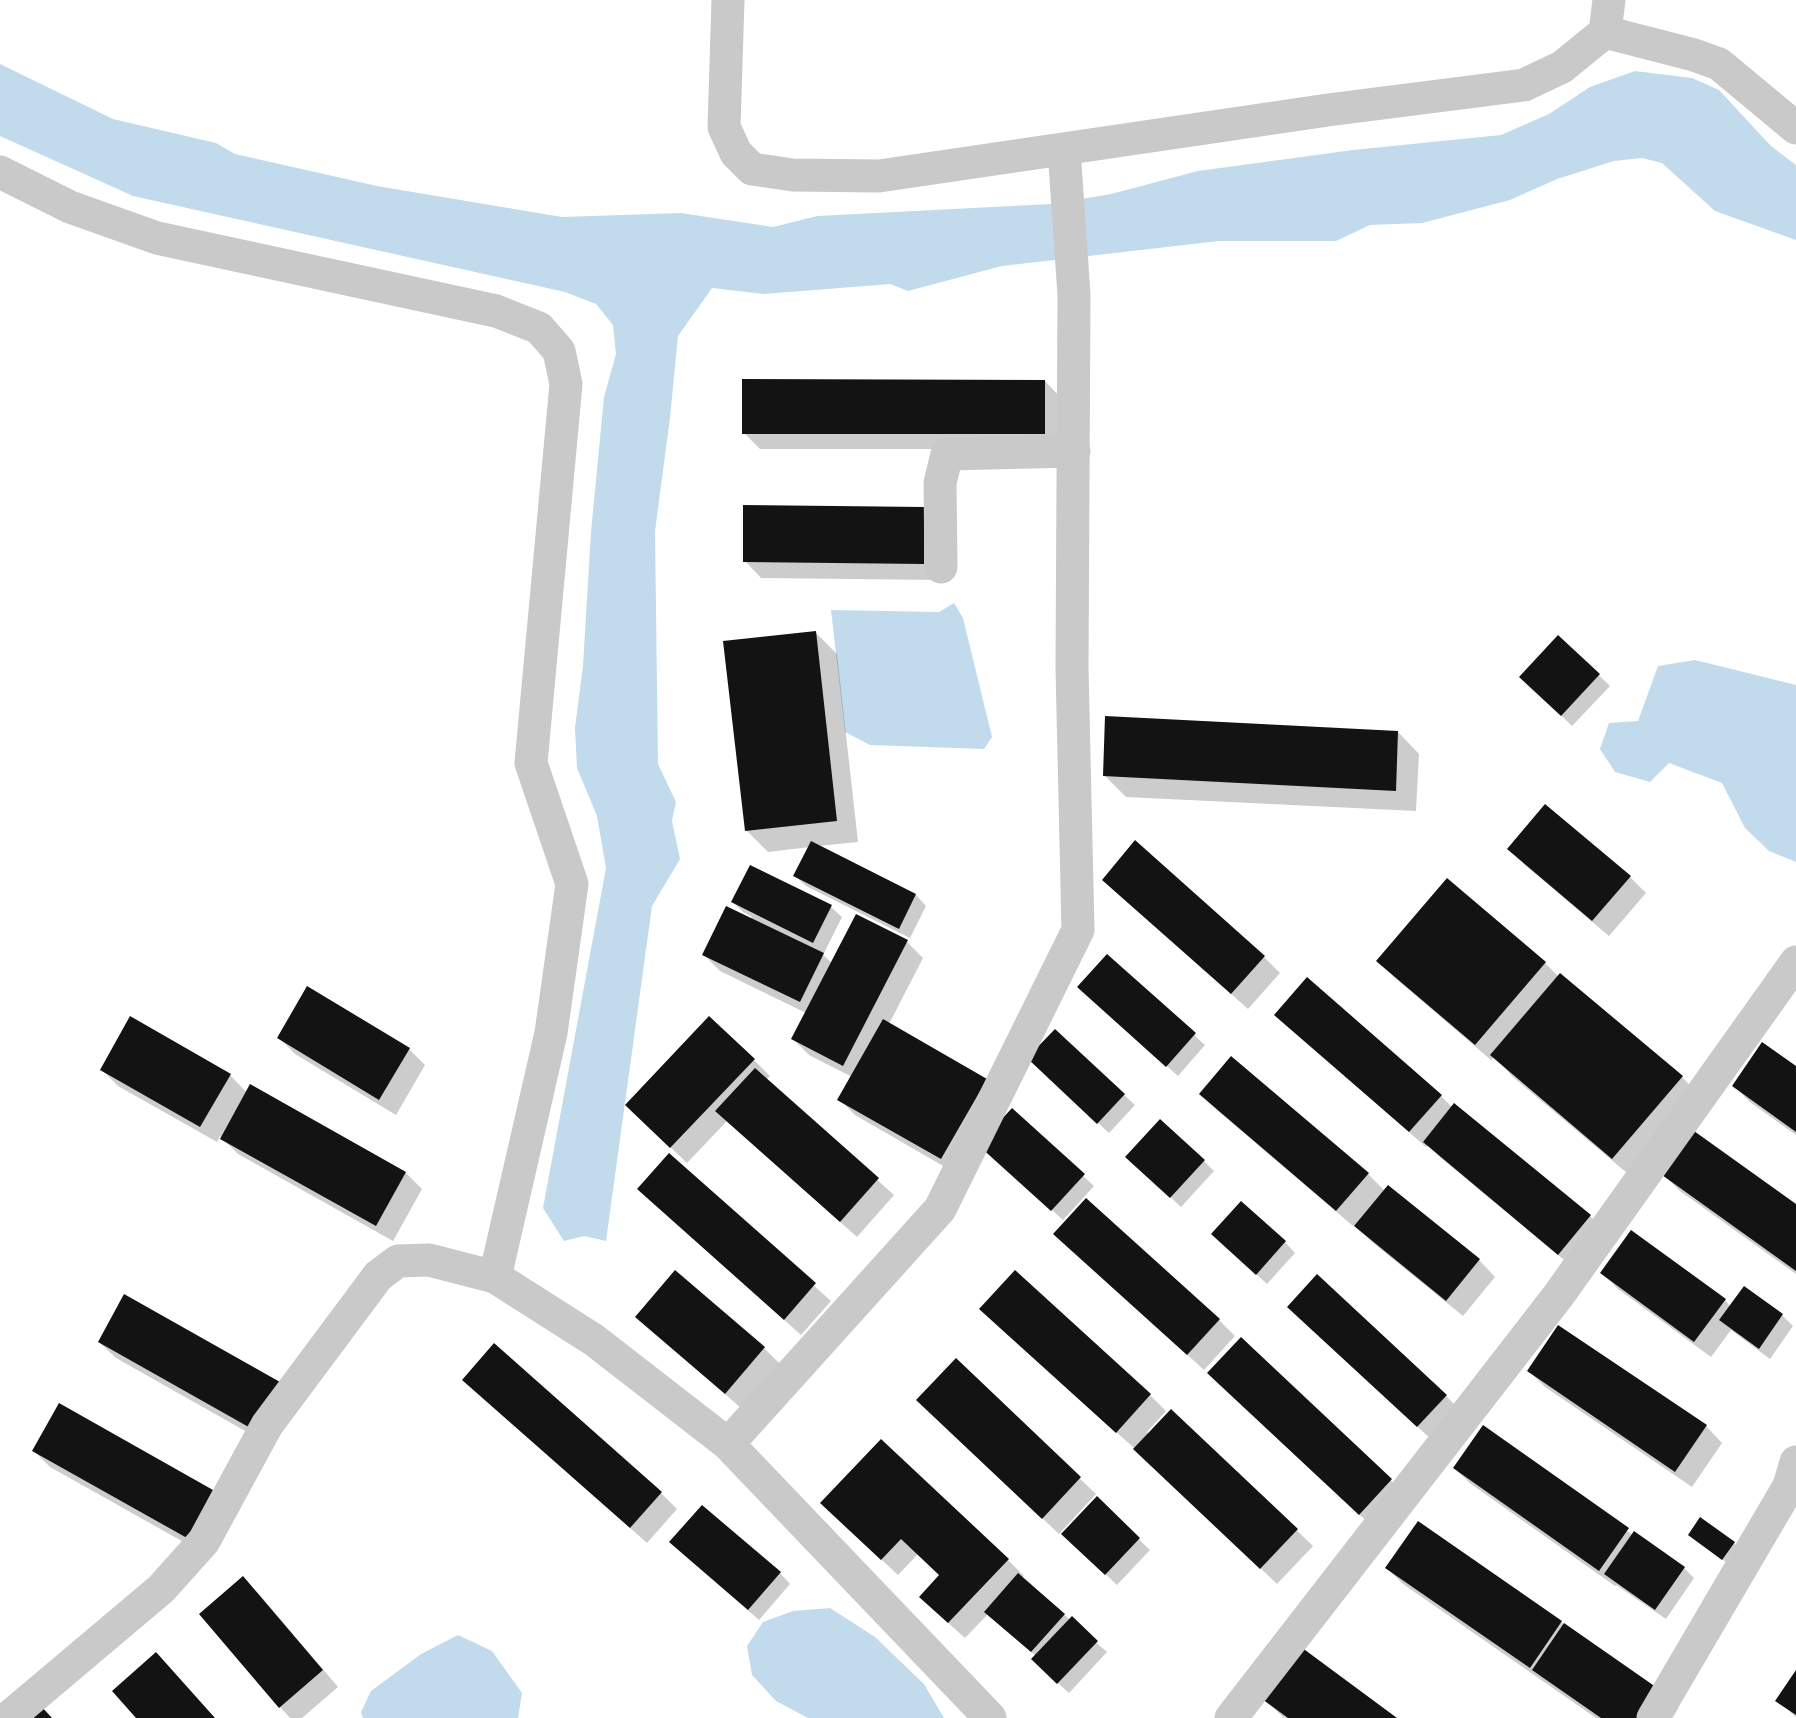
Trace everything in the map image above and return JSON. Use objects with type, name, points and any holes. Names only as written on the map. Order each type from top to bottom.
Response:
[{"type":"street","points":[[728,0],[724,127],[736,153],[752,169],[793,176],[879,176],[1328,110],[1524,85],[1562,67],[1605,32],[1609,0]]},
{"type":"street","points":[[1605,32],[1694,55],[1719,64],[1796,128]]},
{"type":"street","points":[[728,1444],[940,1209],[1078,930],[1072,668],[1074,295],[1064,149]]},
{"type":"street","points":[[0,172],[70,207],[157,238],[496,311],[538,328],[559,351],[566,384],[531,763],[572,885],[551,1033],[495,1277]]},
{"type":"street","points":[[941,567],[940,483],[947,454],[1074,451]]},
{"type":"street","points":[[1231,1718],[1558,1296],[1796,962]]},
{"type":"street","points":[[8,1718],[160,1589],[204,1541],[267,1425],[378,1276],[398,1261],[429,1260],[495,1277],[594,1340],[728,1444],[990,1718]]},
{"type":"street","points":[[1653,1718],[1789,1486],[1796,1462]]},
{"type":"water","points":[[0,64],[113,119],[216,143],[235,154],[377,186],[562,217],[681,213],[773,227],[817,216],[1051,204],[1111,194],[1198,171],[1353,150],[1501,135],[1549,114],[1590,87],[1635,71],[1692,78],[1719,90],[1771,146],[1796,165],[1796,240],[1715,211],[1662,163],[1642,158],[1614,161],[1557,179],[1510,200],[1422,223],[1370,225],[1336,241],[1219,241],[1002,266],[908,291],[890,284],[764,294],[712,288],[678,336],[655,531],[658,764],[676,802],[672,821],[680,859],[652,906],[606,1241],[584,1236],[564,1241],[543,1208],[606,868],[597,816],[577,768],[575,728],[583,666],[591,532],[604,397],[616,354],[613,325],[596,304],[565,292],[133,196],[0,136]]},
{"type":"water","points":[[954,603],[963,618],[992,737],[984,749],[870,745],[845,732],[831,610],[939,612]]},
{"type":"water","points":[[1695,660],[1796,685],[1796,862],[1769,851],[1745,828],[1722,783],[1669,763],[1650,782],[1615,772],[1600,749],[1609,723],[1638,721],[1658,666]]},
{"type":"water","points":[[830,1608],[875,1637],[924,1684],[944,1718],[808,1718],[776,1701],[752,1675],[747,1646],[763,1622],[793,1611]]},
{"type":"water","points":[[458,1635],[492,1651],[522,1693],[518,1718],[363,1718],[361,1712],[371,1691],[421,1654]]},
{"type":"building","points":[[742,379],[1045,380],[1045,434],[742,434]]},
{"type":"building","points":[[743,505],[924,507],[924,564],[743,562]]},
{"type":"building","points":[[816,631],[837,821],[745,831],[723,641]]},
{"type":"building","points":[[1558,635],[1600,674],[1561,716],[1519,677]]},
{"type":"building","points":[[1105,716],[1398,731],[1396,791],[1103,776]]},
{"type":"building","points":[[1545,804],[1631,876],[1592,921],[1507,849]]},
{"type":"building","points":[[1135,840],[1265,956],[1231,994],[1102,880]]},
{"type":"building","points":[[811,841],[916,894],[899,929],[793,876]]},
{"type":"building","points":[[750,865],[832,905],[813,943],[731,902]]},
{"type":"building","points":[[1447,878],[1546,962],[1475,1045],[1376,961]]},
{"type":"building","points":[[726,906],[824,953],[800,1002],[702,955]]},
{"type":"building","points":[[856,914],[908,940],[843,1066],[791,1039]]},
{"type":"building","points":[[1107,954],[1196,1033],[1166,1067],[1077,987]]},
{"type":"building","points":[[1560,973],[1683,1076],[1612,1159],[1490,1055]]},
{"type":"building","points":[[1307,977],[1442,1095],[1409,1132],[1274,1015]]},
{"type":"building","points":[[307,986],[410,1048],[379,1100],[277,1038]]},
{"type":"building","points":[[130,1016],[231,1074],[200,1127],[100,1070]]},
{"type":"building","points":[[709,1016],[755,1059],[670,1148],[625,1105]]},
{"type":"building","points":[[883,1019],[987,1079],[941,1159],[837,1100]]},
{"type":"building","points":[[1055,1029],[1125,1094],[1097,1124],[1027,1058]]},
{"type":"building","points":[[1762,1042],[1796,1066],[1796,1132],[1732,1086]]},
{"type":"building","points":[[1231,1056],[1369,1173],[1336,1211],[1199,1094]]},
{"type":"building","points":[[755,1068],[879,1178],[840,1222],[715,1111]]},
{"type":"building","points":[[250,1084],[406,1172],[376,1226],[220,1139]]},
{"type":"building","points":[[1454,1103],[1591,1215],[1558,1255],[1423,1142]]},
{"type":"building","points":[[1012,1108],[1085,1174],[1051,1211],[978,1145]]},
{"type":"building","points":[[1160,1119],[1205,1160],[1170,1198],[1125,1157]]},
{"type":"building","points":[[1694,1131],[1796,1204],[1796,1271],[1662,1175]]},
{"type":"building","points":[[669,1153],[816,1283],[784,1320],[637,1189]]},
{"type":"building","points":[[1388,1185],[1480,1259],[1446,1301],[1354,1226]]},
{"type":"building","points":[[1086,1198],[1220,1319],[1187,1355],[1053,1234]]},
{"type":"building","points":[[1241,1201],[1286,1241],[1256,1275],[1211,1234]]},
{"type":"building","points":[[1631,1230],[1726,1299],[1694,1342],[1600,1273]]},
{"type":"building","points":[[675,1270],[765,1347],[725,1394],[635,1317]]},
{"type":"building","points":[[1015,1270],[1151,1394],[1116,1433],[979,1309]]},
{"type":"building","points":[[1317,1274],[1447,1395],[1417,1427],[1287,1307]]},
{"type":"building","points":[[1744,1286],[1783,1314],[1759,1349],[1719,1320]]},
{"type":"building","points":[[124,1294],[280,1382],[254,1430],[98,1342]]},
{"type":"building","points":[[1558,1325],[1707,1425],[1675,1472],[1527,1371]]},
{"type":"building","points":[[1241,1337],[1392,1479],[1359,1515],[1207,1373]]},
{"type":"building","points":[[494,1343],[662,1492],[630,1528],[462,1380]]},
{"type":"building","points":[[956,1358],[1081,1477],[1042,1519],[916,1400]]},
{"type":"building","points":[[59,1403],[213,1490],[187,1538],[32,1451]]},
{"type":"building","points":[[1171,1409],[1298,1529],[1260,1569],[1133,1449]]},
{"type":"building","points":[[1483,1425],[1629,1528],[1599,1571],[1453,1468]]},
{"type":"building","points":[[881,1439],[1009,1559],[948,1623],[919,1597],[939,1575],[901,1539],[881,1560],[820,1503]]},
{"type":"building","points":[[1097,1496],[1140,1538],[1105,1575],[1061,1534]]},
{"type":"building","points":[[702,1505],[781,1572],[748,1610],[669,1542]]},
{"type":"building","points":[[1700,1517],[1735,1542],[1722,1560],[1688,1535]]},
{"type":"building","points":[[1418,1521],[1562,1621],[1530,1668],[1385,1568]]},
{"type":"building","points":[[1634,1531],[1685,1567],[1655,1610],[1604,1574]]},
{"type":"building","points":[[1018,1573],[1065,1614],[1031,1652],[984,1612]]},
{"type":"building","points":[[243,1576],[323,1670],[279,1708],[199,1614]]},
{"type":"building","points":[[1072,1616],[1098,1641],[1057,1684],[1031,1659]]},
{"type":"building","points":[[1564,1623],[1663,1692],[1645,1718],[1601,1718],[1532,1670]]},
{"type":"building","points":[[1301,1647],[1397,1718],[1288,1718],[1262,1699]]},
{"type":"building","points":[[156,1652],[215,1718],[136,1718],[112,1691]]},
{"type":"building","points":[[1796,1670],[1796,1715],[1775,1701]]},
{"type":"building","points":[[40,1705],[52,1718],[25,1718]]}]
